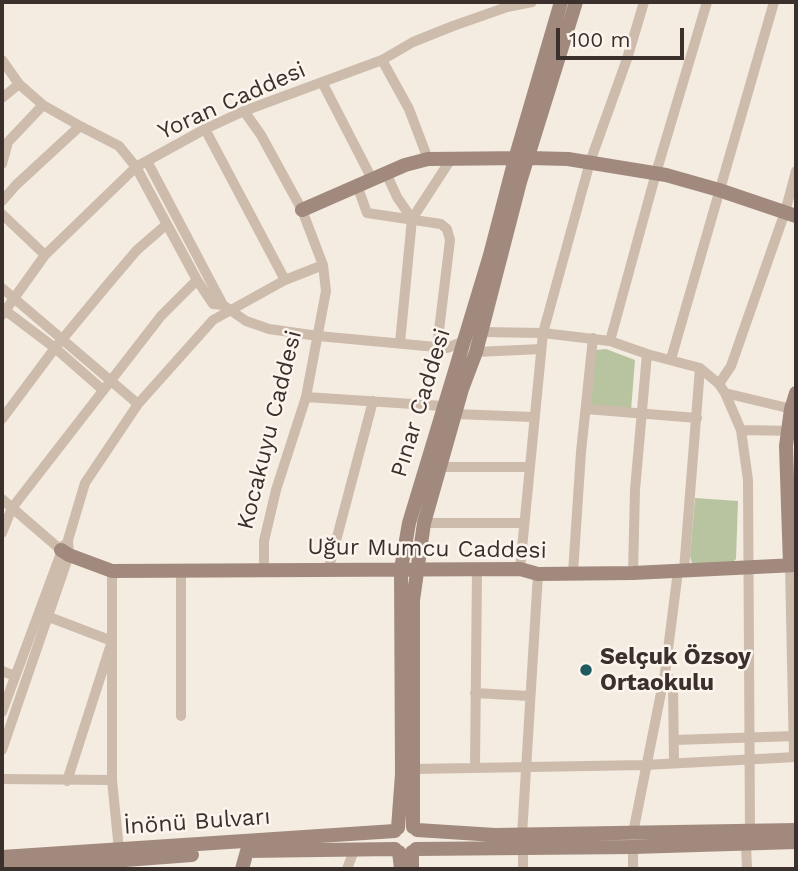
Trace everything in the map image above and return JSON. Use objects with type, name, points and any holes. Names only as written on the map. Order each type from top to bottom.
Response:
[{"type":"main road","name":"Pınar Caddesi","points":[[396,829],[402,774],[409,523],[449,410],[476,352],[520,183],[522,159],[561,2]]},
{"type":"main road","name":"Pınar Caddesi","points":[[415,829],[413,600],[409,570],[440,467],[462,342],[576,2]]},
{"type":"main road","points":[[302,210],[386,173],[428,159],[522,159],[590,162],[656,173],[791,214]]},
{"type":"main road","points":[[476,352],[462,342],[481,332]]},
{"type":"main road","points":[[793,565],[786,446],[792,431],[796,393]]},
{"type":"main road","name":"Uğur Mumcu Caddesi","points":[[66,549],[112,571],[520,569],[538,574],[633,573],[793,565]]},
{"type":"main road","points":[[401,869],[405,851],[420,838],[415,829],[405,825],[396,829],[392,840],[405,851],[412,869]]},
{"type":"main road","name":"İnönü Bulvarı","points":[[2,857],[396,829]]},
{"type":"main road","name":"İnönü Bulvarı","points":[[415,829],[523,842]]},
{"type":"main road","name":"İnönü Bulvarı","points":[[748,838],[796,830]]},
{"type":"main road","name":"İnönü Bulvarı","points":[[5,869],[247,851],[355,848],[405,851],[523,842],[748,838],[796,842]]},
{"type":"main road","points":[[242,869],[247,851]]},
{"type":"street","name":"Yoran Caddesi","points":[[3,311],[45,255],[136,167],[244,111],[382,60],[413,42],[453,26],[507,7],[532,2]]},
{"type":"street","points":[[520,569],[543,333],[590,162],[645,2]]},
{"type":"street","points":[[610,341],[707,2]]},
{"type":"street","points":[[671,359],[774,2]]},
{"type":"street","points":[[2,60],[19,84],[44,105],[119,146],[136,167],[197,280],[213,304],[223,305],[246,321],[269,329],[447,348],[462,342]]},
{"type":"street","points":[[382,60],[409,109],[428,159]]},
{"type":"street","points":[[322,82],[372,179]]},
{"type":"street","points":[[2,99],[19,84]]},
{"type":"street","points":[[2,164],[8,142],[44,105]]},
{"type":"street","name":"Kocakuyu Caddesi","points":[[244,111],[261,135],[302,210],[323,265],[326,291],[306,397],[276,490],[264,541],[264,570]]},
{"type":"street","points":[[2,201],[80,126]]},
{"type":"street","points":[[205,129],[285,280]]},
{"type":"street","points":[[400,343],[412,219],[450,159]]},
{"type":"street","points":[[147,161],[223,305]]},
{"type":"street","points":[[722,389],[791,214],[796,171]]},
{"type":"street","points":[[386,173],[397,197],[412,219]]},
{"type":"street","points":[[357,185],[367,213],[441,224],[447,229],[450,240],[437,347]]},
{"type":"street","points":[[2,214],[45,255]]},
{"type":"street","points":[[2,419],[55,348],[137,250],[167,224]]},
{"type":"street","points":[[2,750],[49,617],[85,483],[138,404],[213,320],[285,280],[323,265]]},
{"type":"street","points":[[2,533],[12,508],[160,316],[197,280]]},
{"type":"street","points":[[2,288],[64,338],[138,404]]},
{"type":"street","points":[[3,311],[55,348],[103,390]]},
{"type":"street","points":[[481,332],[543,333],[610,341],[700,368],[722,389],[741,430],[748,480],[747,869]]},
{"type":"street","points":[[573,573],[593,338]]},
{"type":"street","points":[[476,352],[541,349]]},
{"type":"street","points":[[633,573],[635,490],[647,354]]},
{"type":"street","points":[[633,869],[633,840],[645,765],[665,673],[681,571],[700,368]]},
{"type":"street","points":[[722,389],[794,410]]},
{"type":"street","points":[[306,397],[533,417]]},
{"type":"street","points":[[328,571],[373,401]]},
{"type":"street","points":[[586,409],[697,418]]},
{"type":"street","points":[[741,430],[792,431]]},
{"type":"street","points":[[440,467],[530,467]]},
{"type":"street","points":[[2,499],[66,549]]},
{"type":"street","points":[[425,523],[524,523]]},
{"type":"street","points":[[2,712],[66,549]]},
{"type":"street","points":[[413,769],[645,765],[795,757],[793,565]]},
{"type":"street","points":[[112,571],[112,780],[119,850]]},
{"type":"street","points":[[181,571],[181,716]]},
{"type":"street","points":[[475,768],[477,571]]},
{"type":"street","points":[[523,869],[529,696],[538,574]]},
{"type":"street","points":[[49,617],[112,641]]},
{"type":"street","points":[[67,780],[112,641]]},
{"type":"street","points":[[2,671],[15,677]]},
{"type":"street","points":[[665,673],[673,682],[674,763]]},
{"type":"street","points":[[475,693],[529,696]]},
{"type":"street","points":[[674,740],[795,736]]},
{"type":"street","points":[[2,779],[112,780]]},
{"type":"street","points":[[347,869],[355,848]]},
{"type":"green space","points":[[606,349],[635,360],[631,410],[590,407],[596,350]]},
{"type":"green space","points":[[695,498],[738,501],[736,559],[731,564],[692,564],[690,556]]},
{"type":"place","name":"Selçuk Özsoy Ortaokulu","points":[[586,670]]}]
